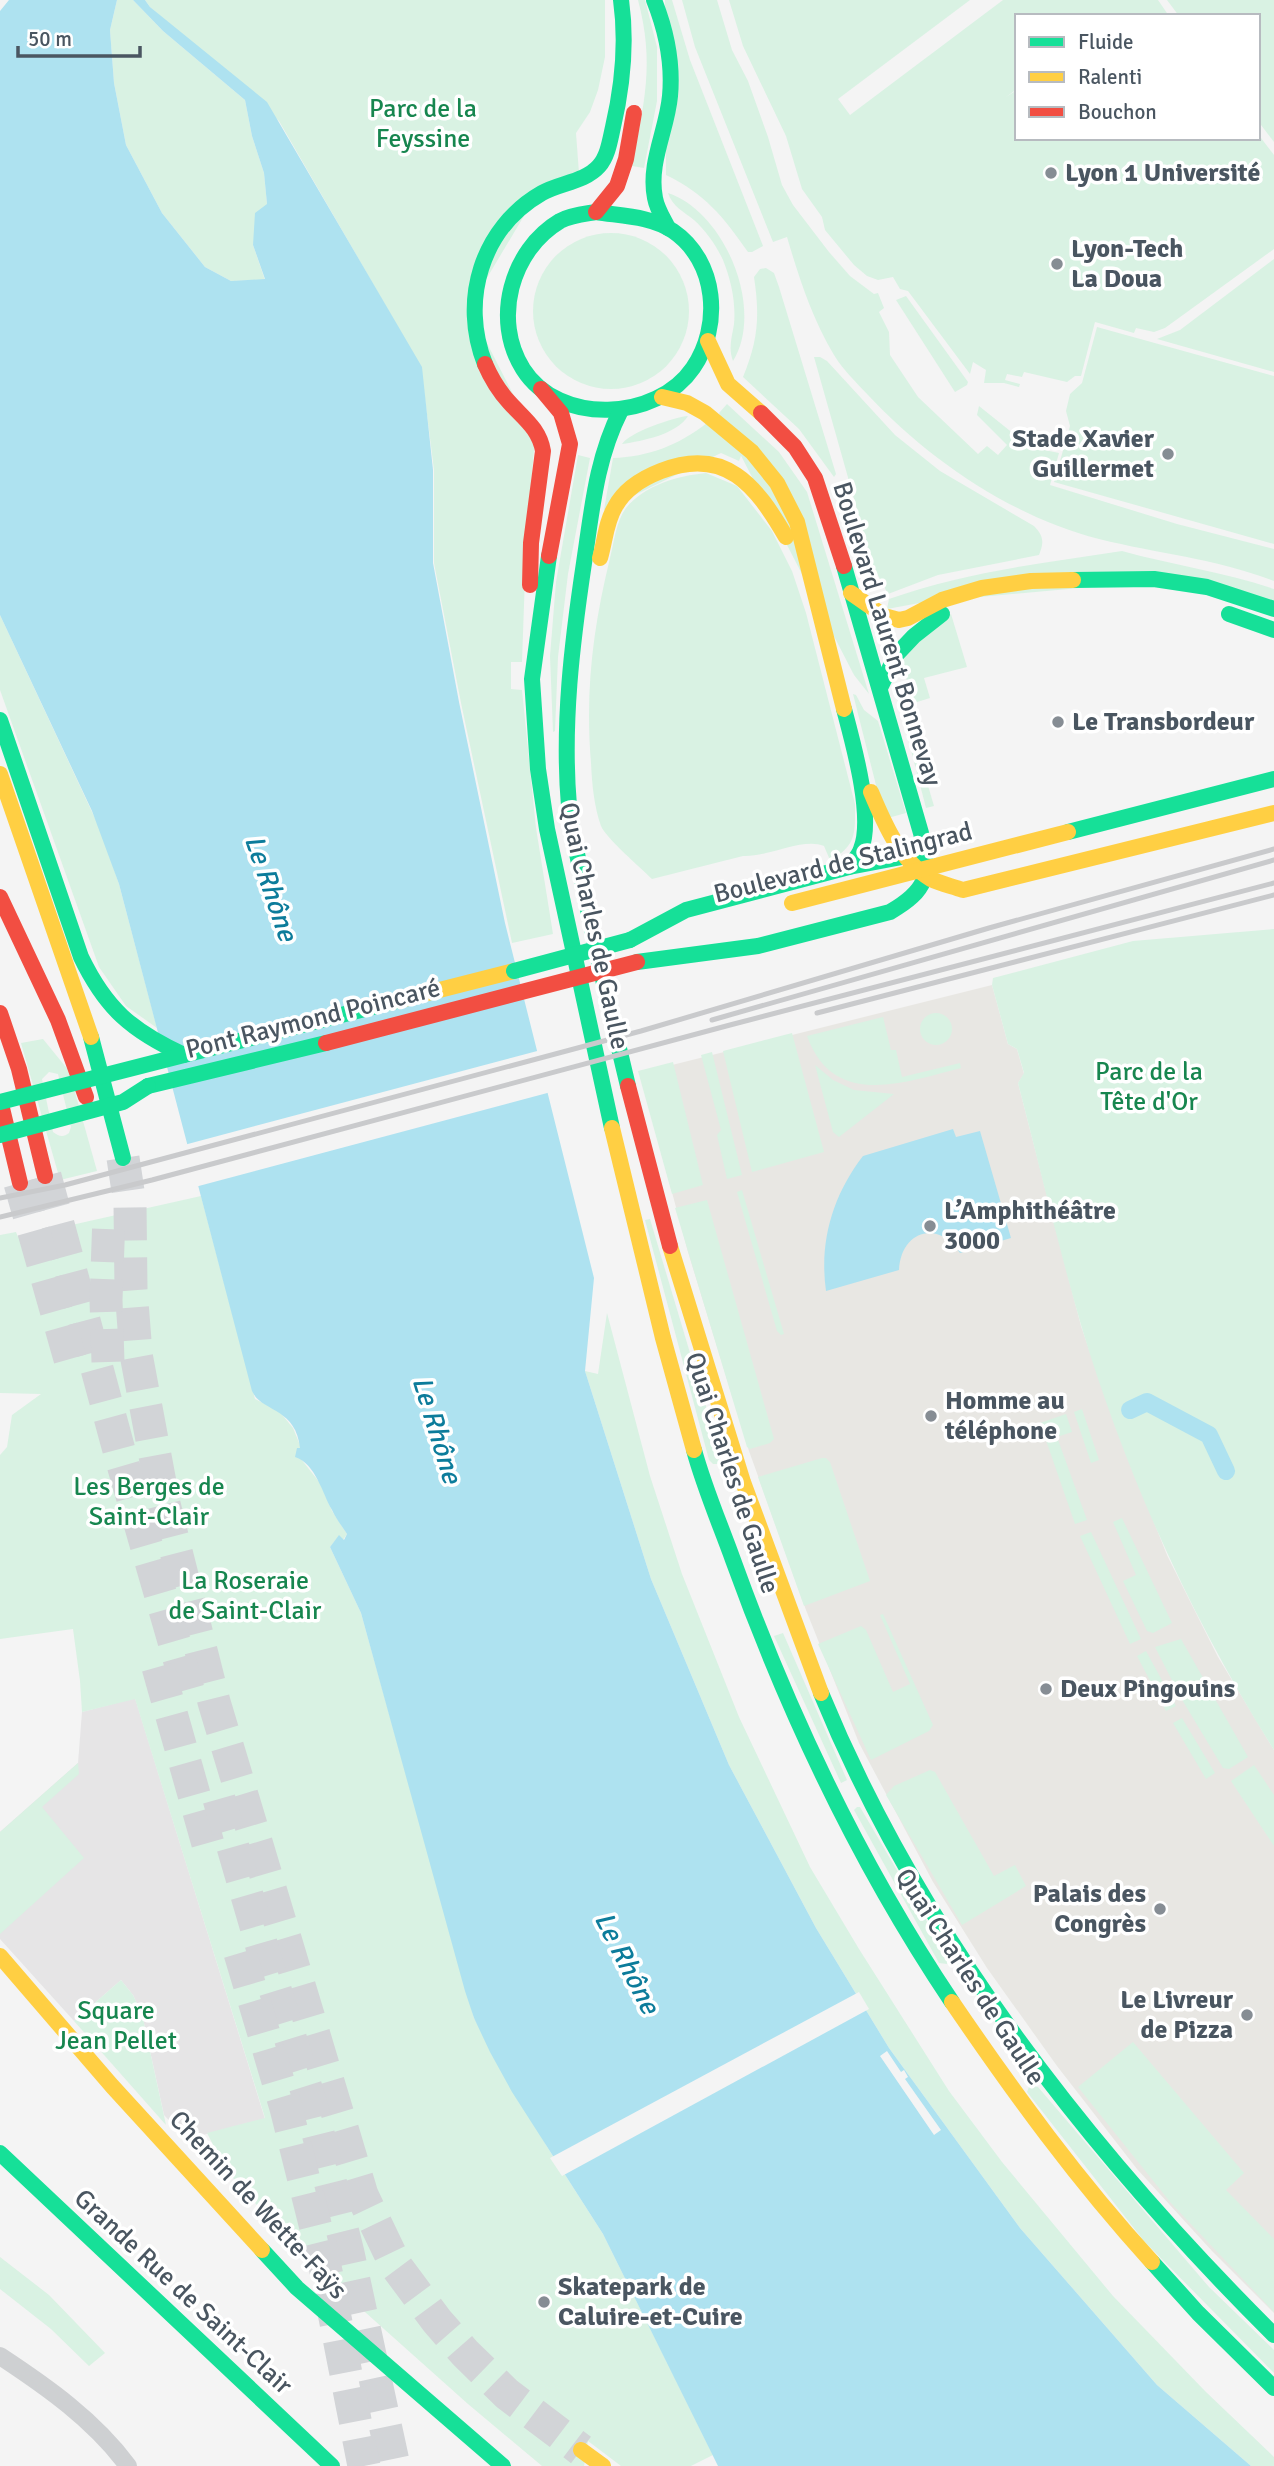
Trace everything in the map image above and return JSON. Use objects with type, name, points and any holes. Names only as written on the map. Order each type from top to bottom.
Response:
[{"type":"main road","points":[[532,679],[529,612],[531,543],[543,451],[542,439],[537,429],[499,391],[481,354],[475,328],[476,284],[483,260],[494,239],[522,206],[558,185],[591,173],[600,166],[606,153],[620,97],[625,59],[625,27],[621,0]]},
{"type":"main road","points":[[632,0],[640,36]]},
{"type":"main road","points":[[654,0],[661,15],[669,55],[670,96],[653,181],[655,200],[668,228]]},
{"type":"main road","points":[[596,212],[617,186],[626,159],[637,98]]},
{"type":"main road","points":[[596,212],[644,219],[668,228],[684,240],[696,256],[708,281],[713,315],[708,341],[700,359],[686,378],[662,397],[621,410],[586,406],[541,389],[517,359],[510,337],[507,315],[514,275],[520,260],[547,230],[561,220],[596,212]]},
{"type":"main road","name":"Boulevard Laurent Bonnevay","points":[[708,341],[728,384],[795,447],[815,478],[880,688],[926,852],[928,877]]},
{"type":"main road","name":"Quai Charles de Gaulle","points":[[541,389],[561,413],[570,444],[548,560],[532,679],[537,757],[547,829],[574,965],[611,1125],[663,1338],[695,1455],[768,1654],[835,1801],[941,1985],[1018,2099],[1114,2221],[1198,2313],[1274,2388]]},
{"type":"main road","name":"Boulevard Laurent Bonnevay","points":[[662,397],[687,403],[705,413],[752,452],[777,483],[797,522],[857,760]]},
{"type":"main road","name":"Quai Charles de Gaulle","points":[[621,410],[604,449],[598,472],[569,670],[566,755],[570,811],[588,911],[657,1206],[729,1443],[804,1652],[862,1782],[904,1864],[981,1988],[1037,2066],[1128,2181],[1228,2292],[1274,2335]]},
{"type":"main road","points":[[578,608],[598,566],[614,507],[629,489],[660,471],[694,461],[711,461],[744,478],[760,494],[796,556],[819,611]]},
{"type":"main road","points":[[851,593],[884,615],[899,620],[942,600],[982,588],[1031,581],[1131,578],[1208,587],[1274,609]]},
{"type":"main road","points":[[880,688],[896,655],[914,636],[936,617],[957,607],[1037,593],[1116,591],[1159,594],[1180,600]]},
{"type":"main road","points":[[1214,609],[1274,630]]},
{"type":"main road","points":[[0,720],[91,981],[108,1006],[142,1035],[184,1055]]},
{"type":"main road","points":[[857,760],[886,825],[907,857],[928,877],[963,890],[1274,813]]},
{"type":"main road","points":[[849,867],[861,850],[866,830],[857,760]]},
{"type":"main road","points":[[0,774],[86,1019],[123,1158]]},
{"type":"main road","points":[[1068,839],[1274,779]]},
{"type":"main road","points":[[0,793],[16,824]]},
{"type":"main road","points":[[1068,839],[1274,794]]},
{"type":"main road","name":"Boulevard de Stalingrad","points":[[778,906],[1068,839]]},
{"type":"main road","name":"Boulevard de Stalingrad","points":[[796,919],[1068,839]]},
{"type":"main road","points":[[630,940],[687,910],[849,867],[926,852]]},
{"type":"main road","points":[[637,961],[758,946],[890,912],[906,904],[919,892],[928,877]]},
{"type":"main road","points":[[2,890],[56,1010]]},
{"type":"main road","points":[[31,923],[56,1010],[77,1065],[93,1127]]},
{"type":"main road","name":"Boulevard de Stalingrad","points":[[630,940],[684,927]]},
{"type":"main road","name":"Boulevard de Stalingrad","points":[[637,961],[756,929]]},
{"type":"main road","name":"Pont Raymond Poincaré","points":[[0,1102],[630,940]]},
{"type":"main road","name":"Pont Raymond Poincaré","points":[[1,1124],[123,1102],[148,1086],[326,1043],[637,961]]},
{"type":"main road","points":[[18,974],[72,1054]]},
{"type":"main road","points":[[0,1013],[19,1069],[45,1177]]},
{"type":"main road","points":[[0,1102],[1,1124],[20,1183]]},
{"type":"main road","name":"Chemin de Wette-Faÿs","points":[[0,1956],[112,2087],[184,2162],[297,2288],[484,2458],[503,2466]]},
{"type":"main road","name":"Grande Rue de Saint-Clair","points":[[0,2154],[332,2466]]},
{"type":"main road","points":[[581,2450],[603,2466]]},
{"type":"street","points":[[0,2356],[36,2379],[81,2415],[128,2466]]},
{"type":"shaded area","points":[[992,985],[1008,1044],[1017,1049],[1024,1074],[1018,1083],[1081,1326],[1111,1414],[1167,1555],[1218,1657],[1274,1750],[1274,2313],[1212,2251],[1137,2169],[1057,2066],[987,1968],[933,1882],[859,1743],[806,1610],[749,1451],[688,1252],[640,1073]]},
{"type":"shaded area","points":[[135,1698],[265,2119],[187,2139],[164,2115],[142,2014],[133,1995],[121,1980],[74,2021],[0,1939],[0,1832],[78,1763],[82,1712]]},
{"type":"green space","points":[[117,0],[133,0],[163,31],[245,100],[252,136],[264,173],[267,204],[253,245],[265,280],[231,281],[205,267],[162,213],[126,145],[114,83],[110,30]]},
{"type":"green space","name":"Parc de la Feyssine","points":[[145,0],[605,0],[605,57],[598,90],[590,112],[576,133],[579,173],[540,189],[469,308],[535,437],[526,548],[522,662],[511,662],[511,689],[522,690],[536,828],[553,934],[512,943],[434,563],[434,470],[421,367],[279,121]]},
{"type":"green space","points":[[638,0],[645,0],[657,47],[657,101],[644,168],[632,166],[644,103],[647,64]]},
{"type":"green space","points":[[665,0],[672,0],[690,60],[763,246],[752,252],[748,252],[730,227],[702,198],[666,175]]},
{"type":"green space","points":[[682,0],[717,0],[732,50],[748,81],[768,137],[782,185],[793,205],[850,276],[874,294],[878,293],[884,308],[879,312],[889,332],[890,355],[918,397],[978,454],[987,446],[998,455],[1007,445],[977,415],[979,406],[1030,447],[1059,453],[1050,485],[1177,524],[1274,549],[1274,581],[1208,562],[1099,539],[1035,516],[974,483],[918,442],[892,419],[850,376],[834,355],[807,297],[787,237],[773,242],[695,47]]},
{"type":"green space","name":"Lyon 1 Université","points":[[729,0],[970,0],[838,99],[850,115],[1003,0],[1158,0],[1168,14],[1015,14],[1015,90],[1006,97],[1015,91],[1015,140],[1260,140],[1260,137],[1274,155],[1274,249],[1165,328],[1154,332],[1136,328],[1134,333],[1095,322],[1081,376],[1075,376],[1067,382],[1024,372],[1022,377],[1007,374],[1005,380],[1020,384],[1019,387],[1004,383],[984,383],[986,370],[973,362],[970,374],[908,291],[900,289],[893,277],[878,280],[867,276],[854,265],[825,230],[822,217],[802,189],[786,136],[743,46]]},
{"type":"green space","points":[[1167,0],[1274,0],[1274,142],[1260,124],[1260,14],[1178,14]]},
{"type":"green space","points":[[668,193],[688,204],[707,220],[734,265],[742,290],[744,315],[742,340],[733,361],[731,347],[734,299],[723,260],[707,234],[675,205]]},
{"type":"green space","points":[[611,233],[641,238],[666,256],[684,281],[689,311],[684,341],[666,366],[641,384],[611,389],[581,384],[556,366],[538,341],[533,311],[538,281],[556,256],[581,238]]},
{"type":"green space","points":[[1274,259],[1274,372],[1157,339],[1180,330]]},
{"type":"green space","points":[[766,268],[774,273],[779,287],[836,474],[834,477],[799,429],[743,377],[752,352],[756,328],[754,277],[760,269]]},
{"type":"green space","points":[[906,296],[968,382],[967,385],[955,392],[896,300]]},
{"type":"green space","name":"Stade Xavier Guillermet","points":[[1097,327],[1274,376],[1274,544],[1054,482],[1070,426],[1066,411],[1070,394],[1082,383]]},
{"type":"green space","points":[[814,357],[827,361],[895,435],[940,471],[1034,526],[1042,540],[1039,555],[938,575],[888,594],[873,566]]},
{"type":"green space","points":[[727,404],[779,452],[807,492],[869,694],[854,675],[719,413]]},
{"type":"green space","points":[[688,416],[668,432],[622,444],[652,426]]},
{"type":"green space","points":[[707,423],[742,453],[739,461],[721,453],[604,510],[613,458],[639,455],[663,448],[685,438]]},
{"type":"green space","points":[[578,455],[590,458],[568,574],[558,657],[553,732],[550,656],[556,582]]},
{"type":"green space","points":[[706,473],[737,486],[772,531],[792,571],[806,613],[855,804],[854,830],[850,844],[830,860],[824,846],[796,845],[652,879],[604,831],[597,811],[589,736],[595,635],[616,532],[626,508],[642,493],[662,483]]},
{"type":"green space","points":[[1122,551],[1274,589],[1274,602],[1190,578],[925,602],[887,609],[889,599],[946,582],[1004,569]]},
{"type":"green space","points":[[951,614],[967,667],[924,678],[930,698],[914,703],[900,658]]},
{"type":"green space","points":[[0,615],[100,829],[119,884],[157,1028],[126,1006],[99,967],[0,690]]},
{"type":"green space","points":[[853,694],[864,710],[878,721],[906,813],[888,818],[879,797]]},
{"type":"green space","points":[[909,721],[934,806],[926,808],[905,727]]},
{"type":"green space","name":"Parc de la Tête d'Or","points":[[1274,929],[1274,1750],[1188,1597],[1118,1436],[1081,1325],[1056,1235],[1018,1083],[1024,1073],[1017,1049],[1008,1044],[992,985],[993,978],[1133,941]]},
{"type":"green space","points":[[936,1013],[947,1018],[952,1029],[947,1040],[936,1045],[925,1040],[920,1029],[925,1018]]},
{"type":"green space","points":[[883,1017],[891,1050],[896,1050],[902,1077],[960,1063],[961,1068],[895,1084],[853,1082],[835,1074],[819,1059],[807,1036]]},
{"type":"green space","points":[[792,1033],[824,1152],[752,1172],[723,1051]]},
{"type":"green space","points":[[43,1039],[69,1071],[97,1171],[60,1180],[21,1043]],"holes":[[[49,1072],[58,1074],[71,1127],[69,1133],[63,1136],[53,1132],[42,1079]]]},
{"type":"green space","points":[[712,1052],[742,1175],[727,1179],[717,1135],[721,1130],[701,1055]]},
{"type":"green space","points":[[673,1062],[703,1185],[672,1194],[638,1071]]},
{"type":"green space","points":[[815,1065],[833,1080],[854,1090],[894,1094],[839,1137],[833,1132]]},
{"type":"green space","points":[[742,1190],[784,1334],[781,1335],[777,1331],[737,1192]]},
{"type":"green space","name":"Les Berges de Saint-Clair","points":[[201,1196],[255,1399],[279,1411],[293,1428],[300,1445],[301,1459],[320,1483],[332,1511],[347,1534],[343,1540],[339,1536],[330,1547],[361,1613],[474,2018],[546,2145],[603,2234],[713,2455],[691,2466],[621,2466],[588,2441],[584,2466],[542,2466],[468,2404],[300,2254],[226,2170],[207,2133],[265,2118],[135,1699],[82,1712],[73,1629],[0,1639],[0,1455],[7,1447],[12,1415],[41,1394],[0,1393],[0,1235],[16,1232],[18,1237]]},
{"type":"green space","points":[[707,1200],[774,1439],[770,1443],[750,1449],[747,1447],[675,1208]]},
{"type":"green space","points":[[650,1219],[722,1460],[718,1464],[709,1460],[645,1220]]},
{"type":"green space","points":[[607,1313],[650,1476],[682,1574],[739,1717],[810,1867],[949,2091],[1002,2162],[1113,2296],[1206,2392],[1274,2457],[1274,2466],[1251,2466],[1157,2385],[1020,2228],[889,2048],[816,1928],[729,1765],[651,1579],[585,1371],[598,1374]]},
{"type":"green space","points":[[1082,1409],[1099,1460],[1091,1463],[1074,1412]]},
{"type":"green space","points":[[1066,1414],[1072,1432],[1057,1437],[1087,1520],[1075,1524],[1040,1423]]},
{"type":"green space","points":[[822,1458],[830,1462],[870,1581],[804,1606],[758,1477]]},
{"type":"green space","points":[[1122,1518],[1172,1623],[1153,1633],[1147,1631],[1123,1581],[1136,1575],[1113,1522]]},
{"type":"green space","points":[[1091,1532],[1141,1639],[1130,1644],[1080,1536]]},
{"type":"green space","points":[[883,1614],[933,1725],[929,1731],[871,1760],[818,1644],[861,1626],[866,1630],[893,1692],[910,1684],[880,1615]]},
{"type":"green space","points":[[783,1633],[847,1780],[841,1783],[774,1636]]},
{"type":"green space","points":[[1181,1639],[1248,1757],[1229,1769],[1223,1768],[1181,1698],[1155,1647]]},
{"type":"green space","points":[[1146,1651],[1176,1706],[1166,1711],[1137,1656]]},
{"type":"green space","points":[[1182,1718],[1215,1773],[1206,1779],[1173,1723]]},
{"type":"green space","points":[[78,1763],[79,1774],[42,1807],[84,1858],[0,1934],[0,1832]]},
{"type":"green space","points":[[1254,1765],[1274,1795],[1274,1846],[1231,1781]]},
{"type":"green space","points":[[930,1770],[935,1772],[994,1876],[1015,1865],[1026,1886],[962,1925],[886,1795],[894,1786]]},
{"type":"green space","points":[[860,1807],[950,1961],[947,1964],[939,1963],[854,1810]]},
{"type":"green space","name":"Square Jean Pellet","points":[[121,1980],[133,1995],[142,2014],[166,2125],[74,2021]]},
{"type":"green space","points":[[1133,2042],[1244,2173],[1226,2190],[1274,2239],[1274,2312],[1171,2203],[1078,2087]]},
{"type":"green space","points":[[1029,2087],[1038,2087],[1209,2287],[1274,2350],[1274,2373],[1144,2241],[1027,2092]]},
{"type":"green space","points":[[0,2257],[49,2295],[105,2353],[89,2366],[51,2329],[0,2289]]},
{"type":"water","name":"Le Rhône","points":[[9,0],[117,0],[110,30],[114,83],[126,145],[162,213],[205,267],[231,281],[265,279],[253,245],[255,213],[267,204],[264,173],[252,136],[245,100],[163,31],[133,0],[145,0],[150,7],[267,102],[422,367],[433,470],[433,563],[459,702],[505,923],[594,1278],[585,1371],[651,1579],[729,1765],[816,1928],[889,2048],[1020,2228],[1157,2385],[1251,2466],[718,2466],[603,2234],[512,2092],[490,2052],[465,1991],[361,1613],[330,1547],[339,1535],[344,1540],[347,1534],[313,1472],[295,1457],[297,1448],[300,1448],[292,1425],[285,1417],[256,1398],[252,1391],[119,884],[92,811],[0,615],[0,11]]},
{"type":"water","name":"L’Amphithéâtre 3000","points":[[953,1129],[956,1137],[980,1131],[1011,1238],[960,1253],[951,1242],[941,1236],[922,1234],[906,1246],[899,1270],[826,1291],[825,1254],[831,1219],[844,1187],[863,1156]]},
{"type":"pier","points":[[541,1050],[551,1092],[195,1187],[184,1145]]},
{"type":"pier","points":[[859,1992],[869,2009],[562,2176],[550,2158]]},
{"type":"pier","points":[[887,2051],[901,2072],[904,2070],[908,2077],[905,2079],[941,2130],[934,2135],[880,2056]]},
{"type":"waterway","points":[[1130,1410],[1147,1402],[1209,1435],[1226,1471]]},
{"type":"tunnel","points":[[123,1158],[130,1204],[131,1289],[136,1354],[164,1504],[214,1702],[362,2195],[396,2266],[437,2321],[507,2394],[581,2450]]},
{"type":"tunnel","points":[[45,1176],[120,1454],[191,1700]]},
{"type":"tunnel","points":[[20,1183],[72,1366]]},
{"type":"tunnel","points":[[108,1362],[106,1300],[109,1216]]},
{"type":"tunnel","points":[[158,1667],[208,1844]]},
{"type":"tunnel","points":[[219,1799],[310,2101],[348,2253],[394,2466]]},
{"type":"tunnel","points":[[240,1953],[286,2108],[323,2256],[364,2466]]},
{"type":"railway","points":[[0,1198],[65,1185],[641,1031],[989,928],[1274,849]]},
{"type":"railway","points":[[712,1020],[1274,860]]},
{"type":"railway","points":[[0,1217],[152,1180],[1274,883]]},
{"type":"railway","points":[[817,1013],[1274,895]]},
{"type":"traffic: fast","points":[[485,364],[475,316],[476,291],[481,268],[491,246],[504,226],[521,208],[542,193],[593,171],[607,153],[622,79],[624,32],[621,0]]},
{"type":"traffic: fast","points":[[654,0],[665,35],[670,71],[668,109],[654,172],[655,198],[668,228]]},
{"type":"traffic: fast","points":[[596,212],[646,219],[673,231],[688,244],[699,259],[710,295],[708,333],[693,368],[677,386],[656,399],[633,407],[608,410],[583,408],[560,400],[539,387],[523,369],[514,350],[509,329],[508,308],[512,288],[529,249],[560,221],[596,212]]},
{"type":"traffic: fast","points":[[621,410],[600,466],[593,504],[572,654],[567,776],[573,832],[597,954],[628,1086]]},
{"type":"traffic: fast","points":[[549,556],[532,679],[538,769],[547,829],[612,1128]]},
{"type":"traffic: fast","points":[[637,962],[758,946],[890,912],[912,896],[924,880],[926,860],[921,833],[844,566]]},
{"type":"traffic: fast","points":[[1073,580],[1154,579],[1207,587],[1274,609]]},
{"type":"traffic: fast","points":[[880,688],[896,655],[914,636],[942,614]]},
{"type":"traffic: fast","points":[[1229,614],[1274,630]]},
{"type":"traffic: fast","points":[[844,709],[861,780],[865,818],[861,849],[849,867]]},
{"type":"traffic: fast","points":[[0,720],[81,957],[111,1005],[149,1037],[184,1055],[404,999]]},
{"type":"traffic: fast","points":[[1068,832],[1274,779]]},
{"type":"traffic: fast","points":[[630,940],[686,910],[849,867],[923,853]]},
{"type":"traffic: fast","points":[[514,971],[630,940]]},
{"type":"traffic: fast","points":[[91,1037],[123,1158]]},
{"type":"traffic: fast","points":[[148,1086],[326,1043]]},
{"type":"traffic: fast","points":[[0,1102],[184,1055]]},
{"type":"traffic: fast","points":[[0,1135],[123,1102],[148,1086]]},
{"type":"traffic: fast","points":[[694,1450],[707,1492],[755,1618],[829,1788],[887,1897],[952,2002]]},
{"type":"traffic: fast","points":[[821,1693],[862,1783],[908,1870],[959,1955],[1015,2036],[1075,2115],[1139,2191],[1274,2335]]},
{"type":"traffic: fast","points":[[0,2153],[332,2466]]},
{"type":"traffic: fast","points":[[262,2250],[297,2288],[503,2466]]},
{"type":"traffic: fast","points":[[1152,2262],[1198,2313],[1274,2388]]},
{"type":"traffic: slow","points":[[708,341],[728,384],[761,413]]},
{"type":"traffic: slow","points":[[662,397],[687,403],[705,413],[752,452],[777,483],[797,522],[844,709]]},
{"type":"traffic: slow","points":[[600,558],[610,519],[623,495],[647,477],[684,465],[703,463],[721,467],[736,475],[763,501],[786,537]]},
{"type":"traffic: slow","points":[[851,593],[884,616],[899,620],[942,600],[982,588],[1031,581],[1073,580]]},
{"type":"traffic: slow","points":[[0,774],[91,1037]]},
{"type":"traffic: slow","points":[[871,792],[888,828],[910,862],[931,879],[963,890],[1274,813]]},
{"type":"traffic: slow","points":[[792,903],[1068,832]]},
{"type":"traffic: slow","points":[[404,999],[514,971]]},
{"type":"traffic: slow","points":[[612,1128],[663,1338],[694,1450]]},
{"type":"traffic: slow","points":[[670,1246],[743,1482],[821,1693]]},
{"type":"traffic: slow","points":[[0,1956],[112,2086],[262,2250]]},
{"type":"traffic: slow","points":[[952,2002],[1048,2136],[1098,2200],[1152,2262]]},
{"type":"traffic: slow","points":[[581,2450],[603,2466]]},
{"type":"traffic: jam","points":[[596,212],[617,186],[626,159],[634,113]]},
{"type":"traffic: jam","points":[[485,364],[502,393],[534,430],[543,451],[531,543],[530,585]]},
{"type":"traffic: jam","points":[[541,389],[561,413],[570,444],[549,556]]},
{"type":"traffic: jam","points":[[761,413],[795,447],[815,478],[844,566]]},
{"type":"traffic: jam","points":[[0,897],[58,1020],[86,1097]]},
{"type":"traffic: jam","points":[[326,1043],[637,962]]},
{"type":"traffic: jam","points":[[0,1013],[19,1069],[45,1176]]},
{"type":"traffic: jam","points":[[628,1086],[670,1246]]},
{"type":"traffic: jam","points":[[1,1104],[20,1183]]},
{"type":"place","name":"Lyon 1 Université","points":[[1051,173]]},
{"type":"place","name":"Lyon-Tech La Doua","points":[[1057,264]]},
{"type":"place","name":"Stade Xavier Guillermet","points":[[1168,454]]},
{"type":"place","name":"Le Transbordeur","points":[[1058,722]]},
{"type":"place","name":"L’Amphithéâtre 3000","points":[[930,1226]]},
{"type":"place","name":"Homme au téléphone","points":[[931,1416]]},
{"type":"place","name":"Deux Pingouins","points":[[1046,1689]]},
{"type":"place","name":"Palais des Congrès","points":[[1160,1909]]},
{"type":"place","name":"Le Livreur de Pizza","points":[[1247,2015]]},
{"type":"place","name":"Skatepark de Caluire-et-Cuire","points":[[544,2302]]},
{"type":"park label","name":"La Roseraie de Saint-Clair","points":[[245,1596]]}]
